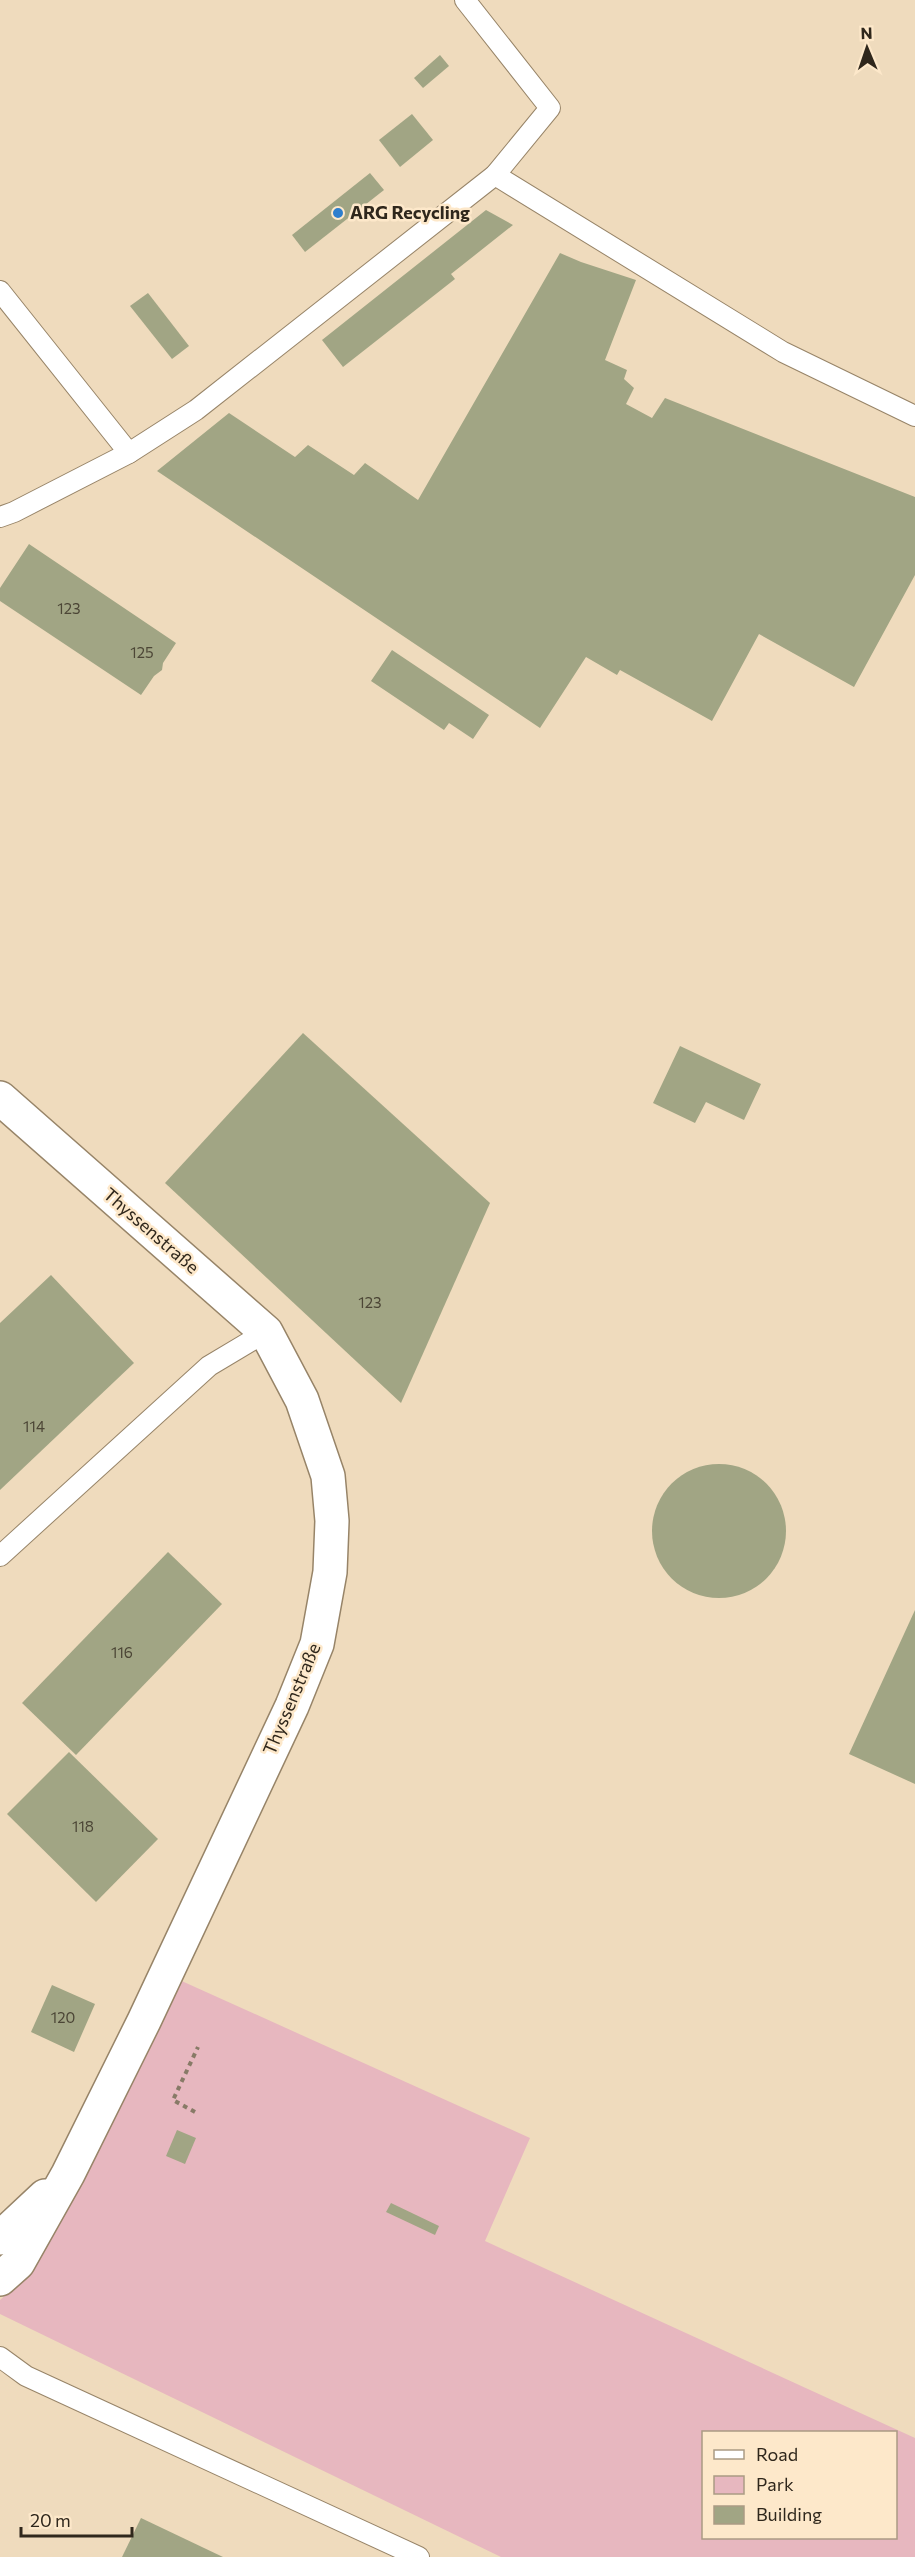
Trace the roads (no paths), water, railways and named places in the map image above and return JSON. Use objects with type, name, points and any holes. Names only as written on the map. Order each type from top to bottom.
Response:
[{"type":"street","name":"Thyssenstraße","points":[[0,1098],[266,1332],[302,1400],[328,1476],[332,1521],[330,1572],[317,1644],[292,1706],[144,2021],[68,2174],[18,2263],[0,2279]]},
{"type":"street","name":"Thyssenstraße","points":[[0,2238],[68,2174]]},
{"type":"lane","points":[[0,517],[129,453],[196,410],[495,175],[550,108],[465,0]]},
{"type":"lane","points":[[495,175],[783,352],[915,416]]},
{"type":"lane","points":[[0,291],[129,453]]},
{"type":"lane","points":[[0,1556],[209,1366],[266,1332]]},
{"type":"lane","points":[[0,2357],[26,2376],[419,2557]]},
{"type":"place","name":"ARG Recycling","points":[[338,213]]}]
